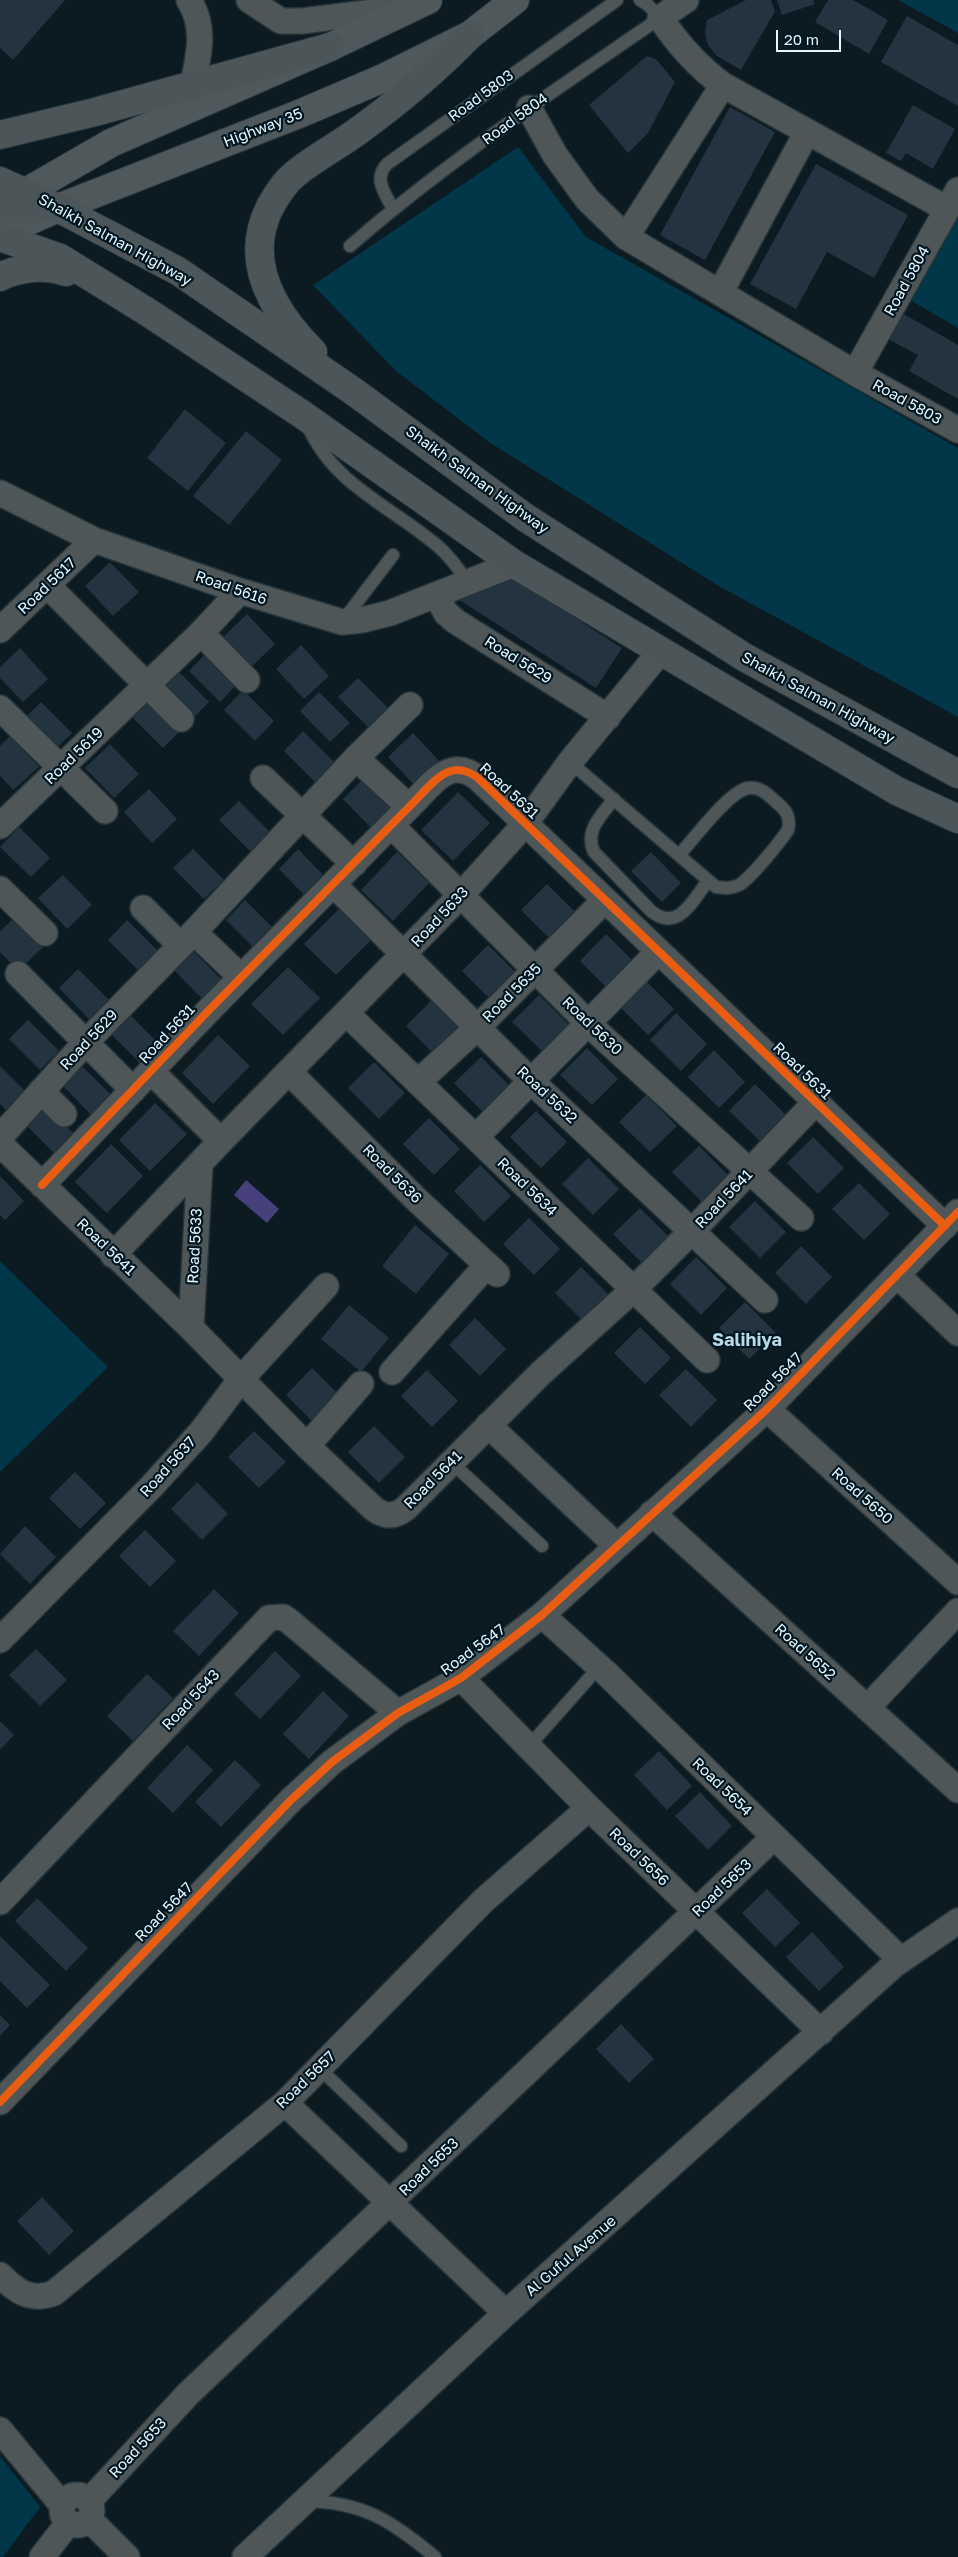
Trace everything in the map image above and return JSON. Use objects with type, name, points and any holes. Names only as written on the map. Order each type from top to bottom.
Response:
[{"type":"main road","name":"Highway 35","points":[[0,236],[58,208],[299,114],[381,79],[470,35],[516,0]]},
{"type":"main road","points":[[0,208],[111,143],[330,47],[424,3]]},
{"type":"main road","points":[[353,392],[307,346],[284,318],[267,289],[260,260],[258,238],[265,217],[275,198],[294,174],[357,132],[420,84],[470,35]]},
{"type":"main road","points":[[0,135],[94,112],[330,47]]},
{"type":"main road","name":"Shaikh Salman Highway","points":[[0,181],[58,208],[178,272],[353,392],[526,518],[744,657],[958,774]]},
{"type":"main road","points":[[0,208],[33,210],[58,208]]},
{"type":"main road","points":[[0,236],[60,258],[99,282],[303,415],[514,564],[897,791],[958,819]]},
{"type":"main road","points":[[0,277],[13,270],[50,269],[99,282]]},
{"type":"main road","points":[[928,759],[958,755]]},
{"type":"street","points":[[189,0],[194,8],[201,32],[193,84]]},
{"type":"street","points":[[249,0],[281,21],[302,21],[424,3]]},
{"type":"street","name":"Road 5804","points":[[660,18],[686,0]]},
{"type":"street","points":[[660,18],[680,46],[699,67],[722,85],[807,132],[953,200]]},
{"type":"street","points":[[626,237],[722,85]]},
{"type":"street","name":"Road 5803","points":[[529,108],[554,156],[587,199],[626,237],[855,373],[958,430]]},
{"type":"street","points":[[720,293],[807,132]]},
{"type":"street","name":"Road 5804","points":[[855,373],[953,200]]},
{"type":"street","name":"Road 5616","points":[[0,493],[94,540],[240,591],[342,622],[376,618],[514,564]]},
{"type":"street","name":"Road 5617","points":[[0,630],[94,540]]},
{"type":"street","points":[[48,586],[181,719]]},
{"type":"street","name":"Road 5619","points":[[0,826],[62,769],[240,591]]},
{"type":"street","name":"Road 5629","points":[[436,595],[450,618],[608,717]]},
{"type":"street","points":[[200,633],[247,680]]},
{"type":"street","name":"Road 5633","points":[[113,1255],[221,1141],[405,955],[461,895],[525,824],[570,762],[660,652]]},
{"type":"street","name":"Road 5629","points":[[0,1136],[86,1042],[304,817],[356,758],[410,705]]},
{"type":"street","points":[[0,708],[105,811]]},
{"type":"street","points":[[356,758],[409,807]]},
{"type":"street","name":"Road 5631","points":[[42,1185],[241,977],[409,807],[441,776],[451,770],[460,768],[470,771],[479,779],[815,1103],[951,1219]]},
{"type":"street","points":[[262,778],[354,864]]},
{"type":"street","name":"Road 5630","points":[[392,826],[588,1023],[800,1218]]},
{"type":"street","name":"Road 5632","points":[[333,884],[530,1080],[766,1300]]},
{"type":"street","points":[[0,889],[46,933]]},
{"type":"street","name":"Road 5635","points":[[418,1082],[477,1028],[604,901]]},
{"type":"street","points":[[142,908],[241,977]]},
{"type":"street","points":[[476,1138],[530,1080],[658,952]]},
{"type":"street","points":[[18,974],[133,1090]]},
{"type":"street","name":"Road 5634","points":[[346,1013],[707,1360]]},
{"type":"street","points":[[151,1071],[221,1141]]},
{"type":"street","name":"Road 5636","points":[[289,1072],[492,1270],[392,1372]]},
{"type":"street","points":[[41,1091],[64,1114]]},
{"type":"street","name":"Road 5641","points":[[0,1144],[113,1255],[191,1328],[307,1446],[374,1509],[386,1516],[400,1512],[541,1373],[634,1289],[751,1171],[815,1103]]},
{"type":"street","name":"Road 5633","points":[[191,1328],[200,1164]]},
{"type":"street","name":"Road 5647","points":[[2,2096],[291,1800],[332,1762],[398,1713],[461,1678],[542,1615],[767,1409],[898,1276],[951,1219]]},
{"type":"street","points":[[898,1276],[958,1333]]},
{"type":"street","name":"Road 5637","points":[[0,1640],[152,1486],[201,1432],[241,1379],[326,1286]]},
{"type":"street","points":[[307,1446],[361,1384]]},
{"type":"street","name":"Road 5650","points":[[767,1409],[958,1582]]},
{"type":"street","points":[[488,1425],[617,1546]]},
{"type":"street","name":"Road 5652","points":[[652,1513],[958,1790]]},
{"type":"street","points":[[867,1708],[958,1611]]},
{"type":"street","name":"Road 5654","points":[[542,1615],[599,1667],[901,1960]]},
{"type":"street","name":"Road 5643","points":[[0,1902],[269,1618],[283,1617],[289,1621],[398,1713]]},
{"type":"street","name":"Road 5656","points":[[461,1678],[589,1808],[821,2032]]},
{"type":"street","name":"Road 5657","points":[[0,2275],[15,2289],[32,2297],[54,2293],[285,2102],[483,1901],[589,1808]]},
{"type":"street","name":"Road 5653","points":[[42,2557],[77,2512],[188,2394],[774,1837]]},
{"type":"street","name":"Al Guful Avenue","points":[[245,2557],[506,2313],[901,1960],[933,1940],[958,1921]]},
{"type":"street","points":[[285,2102],[506,2313]]},
{"type":"street","points":[[0,2430],[77,2512],[127,2557]]},
{"type":"lane","name":"Road 5803","points":[[393,209],[380,183],[382,169],[387,164],[616,0]]},
{"type":"lane","points":[[640,0],[648,5],[660,18]]},
{"type":"lane","name":"Road 5804","points":[[350,246],[393,209],[529,108],[660,18]]},
{"type":"lane","points":[[303,415],[319,450],[334,468],[439,547],[469,583]]},
{"type":"lane","points":[[342,622],[393,555]]},
{"type":"lane","points":[[570,762],[716,887],[728,889],[739,885],[788,830],[790,821],[788,812],[760,789],[744,790],[730,799],[679,855]]},
{"type":"lane","points":[[614,799],[594,824],[590,838],[591,846],[594,852],[650,911],[659,918],[670,919],[680,916],[708,881]]},
{"type":"lane","points":[[451,1462],[542,1546]]},
{"type":"lane","points":[[529,1746],[599,1667]]},
{"type":"lane","points":[[319,2068],[401,2146]]},
{"type":"lane","points":[[306,2501],[339,2504],[379,2516],[394,2524],[435,2557]]},
{"type":"shaded area","points":[[898,0],[958,0],[958,33]]},
{"type":"shaded area","points":[[518,147],[586,237],[958,448],[958,717],[717,585],[489,442],[396,371],[313,285]]},
{"type":"shaded area","points":[[958,216],[958,328],[910,300]]},
{"type":"shaded area","points":[[246,1180],[279,1209],[267,1223],[234,1195]]},
{"type":"shaded area","points":[[0,1261],[108,1367],[0,1472]]},
{"type":"shaded area","points":[[0,2456],[40,2507],[3,2557],[0,2557]]},
{"type":"building","points":[[0,0],[65,0],[13,60],[0,48]]},
{"type":"building","points":[[746,0],[771,0],[775,11],[741,70],[717,56],[708,45],[705,34],[707,20]]},
{"type":"building","points":[[777,0],[813,0],[815,4],[782,15]]},
{"type":"building","points":[[828,0],[853,0],[888,20],[869,54],[815,22]]},
{"type":"building","points":[[907,16],[958,45],[958,106],[881,62]]},
{"type":"building","points":[[647,56],[656,59],[675,82],[648,133],[628,153],[589,105]]},
{"type":"building","points":[[913,105],[955,129],[933,169],[906,153],[901,161],[886,153]]},
{"type":"building","points":[[730,107],[775,132],[705,260],[660,235]]},
{"type":"building","points":[[816,164],[908,215],[874,278],[827,252],[796,309],[750,284]]},
{"type":"building","points":[[902,313],[958,345],[958,399],[909,371],[918,355],[888,339]]},
{"type":"building","points":[[185,409],[226,443],[188,491],[147,458]]},
{"type":"building","points":[[246,431],[282,460],[229,525],[193,496]]},
{"type":"building","points":[[110,562],[139,592],[113,616],[85,586]]},
{"type":"building","points":[[507,574],[622,648],[596,688],[458,599]]},
{"type":"building","points":[[247,614],[275,644],[250,668],[222,638]]},
{"type":"building","points":[[301,645],[329,676],[304,699],[276,669]]},
{"type":"building","points":[[20,648],[48,679],[23,702],[0,678],[0,667]]},
{"type":"building","points":[[208,651],[239,682],[220,702],[189,671]]},
{"type":"building","points":[[178,671],[209,702],[190,721],[159,690]]},
{"type":"building","points":[[358,678],[389,709],[369,728],[338,697]]},
{"type":"building","points":[[243,690],[274,721],[255,741],[224,710]]},
{"type":"building","points":[[319,692],[350,723],[330,742],[300,711]]},
{"type":"building","points":[[151,698],[182,729],[163,748],[132,717]]},
{"type":"building","points":[[41,702],[72,733],[53,752],[22,721]]},
{"type":"building","points":[[303,731],[334,762],[315,782],[284,751]]},
{"type":"building","points":[[413,733],[441,763],[416,787],[388,757]]},
{"type":"building","points":[[10,736],[39,767],[13,790],[0,776],[0,746]]},
{"type":"building","points":[[110,744],[139,774],[114,798],[85,768]]},
{"type":"building","points":[[362,780],[393,811],[373,830],[343,799]]},
{"type":"building","points":[[149,789],[177,819],[152,843],[124,812]]},
{"type":"building","points":[[458,792],[490,823],[453,861],[421,830]]},
{"type":"building","points":[[239,801],[270,832],[250,851],[219,820]]},
{"type":"building","points":[[19,827],[50,858],[31,877],[0,847]]},
{"type":"building","points":[[193,849],[224,880],[204,899],[173,868]]},
{"type":"building","points":[[298,849],[329,881],[309,900],[279,869]]},
{"type":"building","points":[[397,852],[429,883],[393,921],[361,890]]},
{"type":"building","points":[[651,852],[681,883],[662,902],[631,871]]},
{"type":"building","points":[[63,875],[92,905],[67,929],[38,898]]},
{"type":"building","points":[[547,884],[578,915],[552,941],[521,910]]},
{"type":"building","points":[[245,900],[276,931],[257,951],[226,920]]},
{"type":"building","points":[[341,907],[373,938],[336,975],[304,944]]},
{"type":"building","points":[[15,917],[43,947],[18,971],[0,952],[0,931]]},
{"type":"building","points":[[127,920],[158,951],[139,971],[108,940]]},
{"type":"building","points":[[606,934],[637,965],[611,992],[580,961]]},
{"type":"building","points":[[488,945],[519,976],[493,1002],[462,971]]},
{"type":"building","points":[[193,951],[224,982],[205,1002],[174,970]]},
{"type":"building","points":[[288,967],[320,998],[283,1035],[251,1004]]},
{"type":"building","points":[[78,969],[109,1000],[89,1019],[59,988]]},
{"type":"building","points":[[643,978],[674,1009],[648,1035],[617,1004]]},
{"type":"building","points":[[539,995],[570,1026],[544,1053],[512,1022]]},
{"type":"building","points":[[433,999],[464,1031],[437,1057],[406,1026]]},
{"type":"building","points":[[676,1013],[707,1044],[681,1071],[650,1040]]},
{"type":"building","points":[[130,1015],[161,1046],[142,1065],[111,1034]]},
{"type":"building","points":[[28,1020],[59,1051],[40,1070],[9,1039]]},
{"type":"building","points":[[218,1035],[250,1066],[213,1104],[182,1073]]},
{"type":"building","points":[[587,1048],[618,1079],[592,1105],[560,1075]]},
{"type":"building","points":[[714,1050],[745,1082],[719,1108],[688,1077]]},
{"type":"building","points":[[481,1057],[512,1088],[485,1114],[454,1083]]},
{"type":"building","points":[[374,1062],[405,1093],[379,1119],[348,1088]]},
{"type":"building","points":[[0,1066],[25,1091],[6,1110],[0,1104]]},
{"type":"building","points":[[82,1066],[113,1097],[93,1117],[63,1086]]},
{"type":"building","points":[[755,1084],[786,1115],[760,1141],[729,1111]]},
{"type":"building","points":[[646,1095],[677,1126],[650,1152],[619,1122]]},
{"type":"building","points":[[155,1103],[187,1134],[150,1171],[119,1140]]},
{"type":"building","points":[[46,1106],[77,1137],[58,1157],[27,1126]]},
{"type":"building","points":[[536,1111],[567,1142],[541,1168],[510,1137]]},
{"type":"building","points":[[429,1118],[460,1149],[434,1175],[403,1144]]},
{"type":"building","points":[[813,1137],[844,1168],[818,1194],[787,1163]]},
{"type":"building","points":[[111,1144],[143,1176],[107,1213],[75,1182]]},
{"type":"building","points":[[699,1146],[730,1177],[703,1203],[672,1172]]},
{"type":"building","points":[[588,1158],[619,1189],[593,1215],[562,1184]]},
{"type":"building","points":[[480,1165],[511,1196],[484,1222],[454,1191]]},
{"type":"building","points":[[0,1176],[24,1201],[5,1220],[0,1215]]},
{"type":"building","points":[[859,1183],[890,1214],[864,1240],[832,1209]]},
{"type":"building","points":[[755,1201],[786,1232],[760,1258],[729,1227]]},
{"type":"building","points":[[640,1208],[671,1239],[644,1265],[613,1234]]},
{"type":"building","points":[[529,1218],[560,1249],[534,1275],[503,1244]]},
{"type":"building","points":[[415,1225],[449,1254],[416,1294],[382,1266]]},
{"type":"building","points":[[801,1246],[832,1277],[806,1304],[775,1273]]},
{"type":"building","points":[[696,1257],[727,1288],[701,1315],[670,1284]]},
{"type":"building","points":[[581,1267],[612,1298],[586,1324],[555,1293]]},
{"type":"building","points":[[745,1302],[776,1333],[749,1359],[719,1328]]},
{"type":"building","points":[[349,1305],[389,1338],[361,1372],[321,1339]]},
{"type":"building","points":[[475,1318],[506,1349],[480,1376],[449,1345]]},
{"type":"building","points":[[640,1327],[671,1358],[645,1384],[614,1353]]},
{"type":"building","points":[[312,1368],[343,1399],[317,1426],[286,1395]]},
{"type":"building","points":[[686,1369],[717,1400],[691,1427],[659,1395]]},
{"type":"building","points":[[427,1370],[458,1401],[432,1427],[401,1396]]},
{"type":"building","points":[[374,1426],[405,1457],[379,1483],[348,1452]]},
{"type":"building","points":[[254,1431],[286,1462],[259,1488],[228,1457]]},
{"type":"building","points":[[75,1472],[106,1503],[80,1529],[49,1498]]},
{"type":"building","points":[[197,1482],[228,1514],[202,1540],[171,1509]]},
{"type":"building","points":[[25,1526],[56,1557],[30,1584],[0,1554]]},
{"type":"building","points":[[145,1530],[176,1561],[150,1587],[119,1556]]},
{"type":"building","points":[[214,1589],[239,1613],[199,1656],[173,1631]]},
{"type":"building","points":[[36,1649],[67,1680],[40,1706],[9,1675]]},
{"type":"building","points":[[275,1651],[301,1676],[260,1719],[234,1694]]},
{"type":"building","points":[[147,1674],[173,1698],[133,1741],[107,1716]]},
{"type":"building","points":[[323,1691],[349,1716],[309,1759],[283,1734]]},
{"type":"building","points":[[0,1721],[14,1735],[0,1750]]},
{"type":"building","points":[[187,1745],[213,1770],[173,1813],[147,1788]]},
{"type":"building","points":[[659,1751],[692,1786],[667,1810],[634,1775]]},
{"type":"building","points":[[235,1760],[261,1785],[221,1827],[195,1802]]},
{"type":"building","points":[[700,1792],[732,1826],[708,1850],[675,1816]]},
{"type":"building","points":[[767,1889],[800,1923],[775,1947],[742,1913]]},
{"type":"building","points":[[37,1898],[88,1948],[66,1971],[15,1921]]},
{"type":"building","points":[[812,1932],[844,1967],[819,1991],[786,1957]]},
{"type":"building","points":[[0,1936],[50,1985],[27,2008],[0,1981]]},
{"type":"building","points":[[0,2015],[10,2025],[0,2036]]},
{"type":"building","points":[[621,2024],[654,2059],[629,2083],[596,2049]]},
{"type":"building","points":[[42,2197],[74,2231],[49,2255],[17,2221]]},
{"type":"cycle path","points":[[42,1185],[211,1008],[433,782],[449,771],[458,770],[468,772],[479,779],[945,1226]]},
{"type":"cycle path","points":[[0,2102],[291,1800],[332,1762],[398,1713],[461,1678],[542,1615],[767,1409],[958,1212]]},
{"type":"district","name":"Salihiya","points":[[747,1340]]}]
